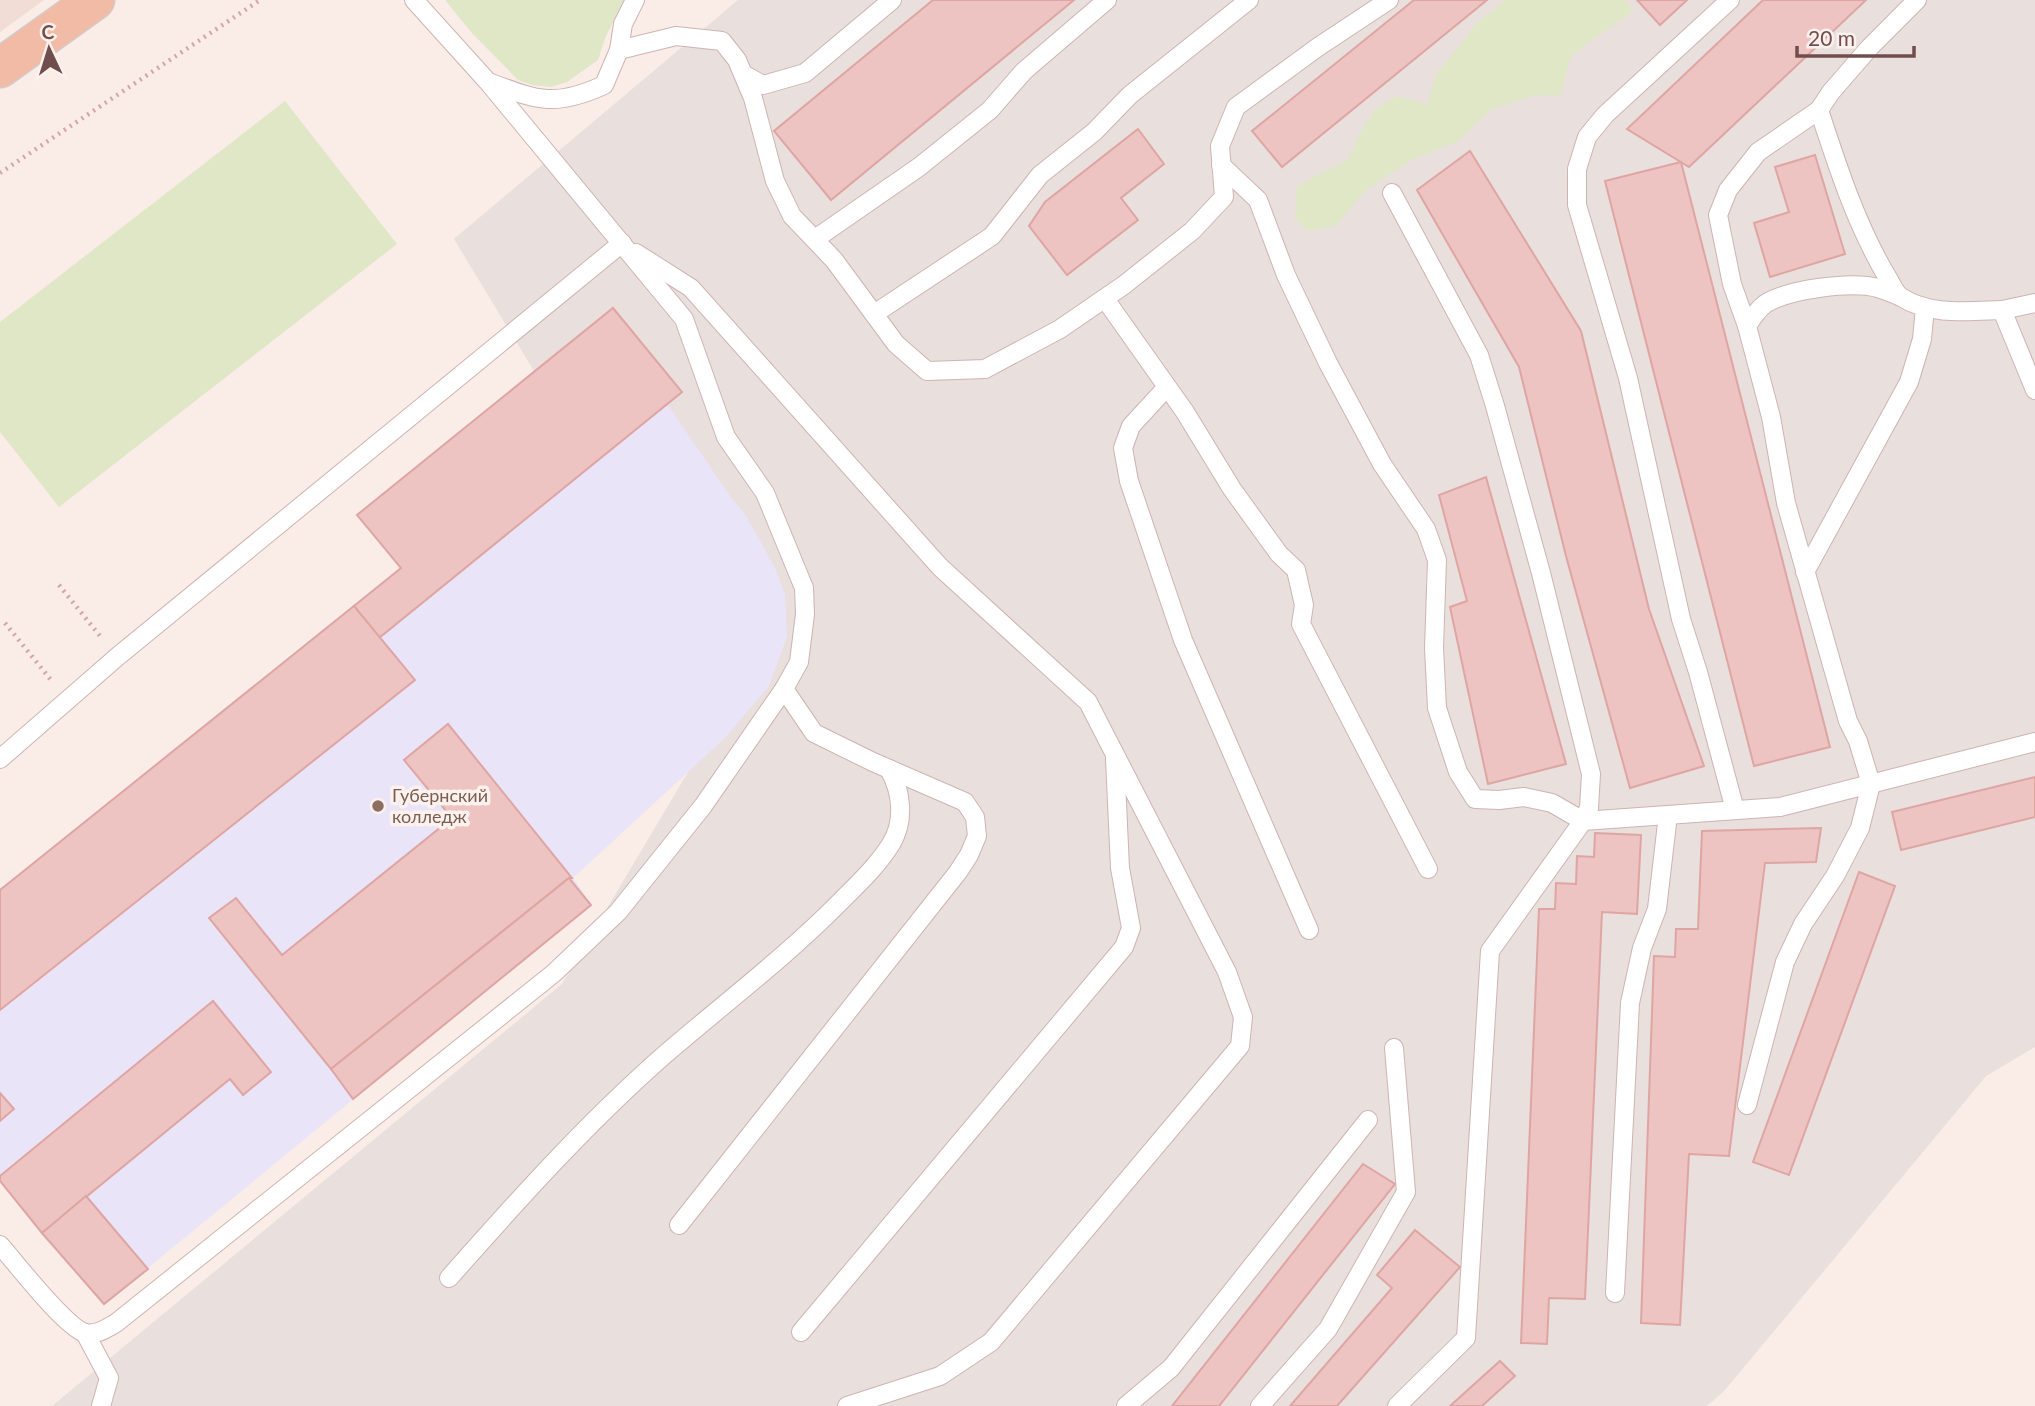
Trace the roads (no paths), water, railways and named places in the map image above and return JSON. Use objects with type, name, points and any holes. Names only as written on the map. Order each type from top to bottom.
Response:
[{"type":"main road","points":[[0,68],[95,0]]},
{"type":"lane","points":[[85,1333],[99,1332],[116,1323],[554,973],[618,912],[703,806],[784,689],[799,662],[805,614],[804,588],[765,493],[726,437],[684,319],[488,82],[414,0]]},
{"type":"lane","points":[[488,82],[529,98],[557,101],[585,94],[604,85],[619,50],[623,24],[635,0]]},
{"type":"lane","points":[[743,74],[763,85],[805,73],[892,0]]},
{"type":"lane","points":[[815,239],[919,167],[990,110],[1024,71],[1107,0]]},
{"type":"lane","points":[[874,314],[992,236],[1040,175],[1094,132],[1130,95],[1249,0]]},
{"type":"lane","points":[[619,50],[676,36],[722,41],[737,60],[743,74],[767,145],[775,181],[792,216],[834,260],[896,344],[927,371],[985,369],[1060,330],[1105,299],[1192,231],[1224,197],[1220,146],[1237,107],[1318,47],[1389,0]]},
{"type":"lane","points":[[1730,0],[1605,115],[1587,137],[1577,169],[1577,205],[1628,378],[1681,619],[1735,810]]},
{"type":"lane","points":[[1746,1105],[1785,962],[1803,924],[1835,876],[1860,828],[1871,784],[1858,741],[1848,721],[1786,503],[1772,417],[1748,326],[1732,284],[1718,215],[1728,190],[1758,152],[1819,110],[1870,47],[1917,0]]},
{"type":"lane","points":[[1819,110],[1844,187],[1880,265],[1899,296]]},
{"type":"lane","points":[[1221,165],[1258,200],[1286,275],[1328,363],[1382,464],[1426,529],[1437,560],[1434,648],[1437,708],[1458,772],[1475,799],[1524,797],[1552,803],[1583,821],[1780,807],[2035,742]]},
{"type":"lane","points":[[1392,193],[1479,355],[1541,573],[1591,774],[1589,808],[1583,821],[1490,951],[1466,1338],[1397,1406]]},
{"type":"lane","points":[[0,759],[117,657],[622,243]]},
{"type":"lane","points":[[622,243],[691,288],[940,567],[1088,702],[1227,972],[1243,1017],[1240,1046],[991,1342],[940,1376],[847,1406]]},
{"type":"lane","points":[[1748,326],[1755,313],[1766,303],[1790,294],[1826,288],[1877,287],[1925,308],[1958,312],[2002,310],[2035,303]]},
{"type":"lane","points":[[1105,299],[1167,387],[1232,489],[1279,554],[1296,570],[1304,605],[1301,624],[1428,869]]},
{"type":"lane","points":[[1805,572],[1909,382],[1922,339],[1925,308]]},
{"type":"lane","points":[[2002,310],[2035,390]]},
{"type":"lane","points":[[1167,387],[1131,426],[1123,449],[1129,481],[1183,640],[1309,930]]},
{"type":"lane","points":[[679,1225],[958,872],[977,836],[975,817],[965,802],[814,733],[784,689]]},
{"type":"lane","points":[[800,1332],[1124,947],[1131,928],[1120,868],[1115,754]]},
{"type":"lane","points":[[449,1278],[544,1171],[629,1088],[828,914],[864,878],[891,844],[901,819],[896,782],[889,769]]},
{"type":"lane","points":[[1615,1293],[1630,1003],[1642,948],[1657,909],[1668,815]]},
{"type":"lane","points":[[1261,1406],[1328,1329],[1406,1192],[1394,1048]]},
{"type":"lane","points":[[1126,1406],[1171,1368],[1368,1120]]},
{"type":"lane","points":[[0,1245],[68,1322],[85,1333],[109,1378],[101,1406]]},
{"type":"place","name":"Губернский колледж","points":[[378,806]]}]
